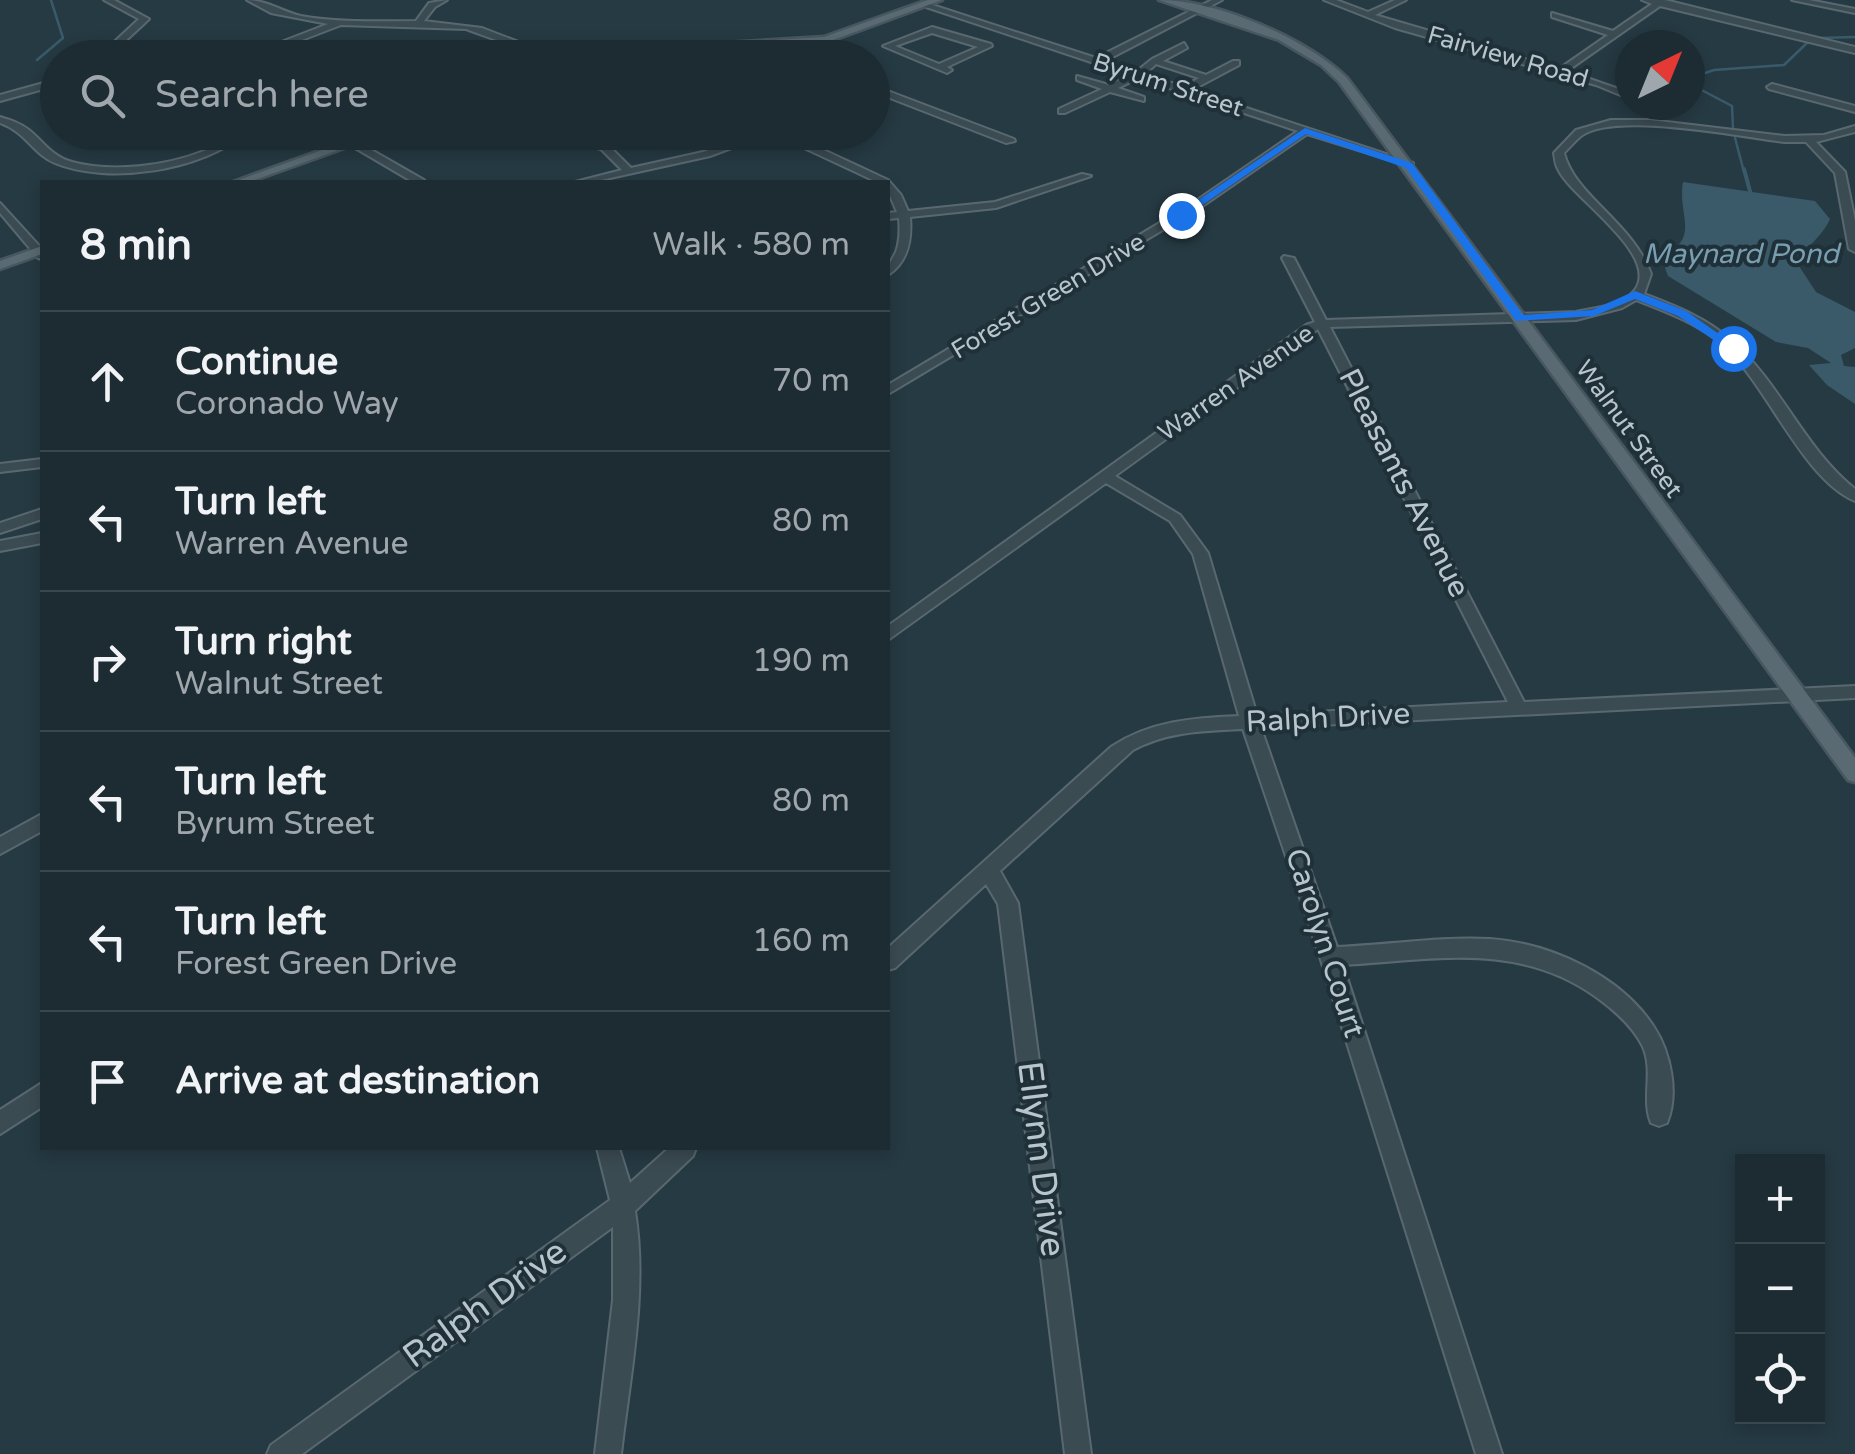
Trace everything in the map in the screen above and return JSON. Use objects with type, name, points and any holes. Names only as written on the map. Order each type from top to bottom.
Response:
[{"type":"main road","name":"Walnut Street","points":[[1164,0],[1280,36],[1316,54],[1343,80],[1855,774]]},
{"type":"main road","points":[[809,40],[848,34],[931,2]]},
{"type":"main road","points":[[245,180],[331,150]]},
{"type":"main road","points":[[0,265],[40,253]]},
{"type":"street","points":[[108,0],[124,5],[144,20],[122,40]]},
{"type":"street","points":[[255,2],[276,0]]},
{"type":"street","points":[[418,24],[432,5],[443,0]]},
{"type":"street","points":[[1097,61],[1218,0]]},
{"type":"street","name":"Fairview Road","points":[[1328,0],[1615,91]]},
{"type":"street","points":[[1368,15],[1402,0]]},
{"type":"street","points":[[1646,0],[1855,50]]},
{"type":"street","points":[[1796,0],[1855,11]]},
{"type":"street","points":[[255,2],[296,17],[339,23],[477,28],[509,40]]},
{"type":"street","name":"Byrum Street","points":[[931,2],[1409,166]]},
{"type":"street","points":[[1560,72],[1661,2]]},
{"type":"street","points":[[1555,15],[1614,34]]},
{"type":"street","points":[[295,40],[339,23]]},
{"type":"street","points":[[890,45],[932,30],[986,47]]},
{"type":"street","points":[[890,47],[943,68],[1016,34]]},
{"type":"street","points":[[1062,111],[1138,75],[1154,61],[1184,46]]},
{"type":"street","points":[[1154,61],[1207,78]]},
{"type":"street","points":[[1184,90],[1236,63]]},
{"type":"street","points":[[1080,78],[1141,99]]},
{"type":"street","points":[[0,98],[40,87]]},
{"type":"street","points":[[1772,87],[1855,109]]},
{"type":"street","points":[[890,95],[1010,140]]},
{"type":"street","points":[[0,120],[27,130],[40,143]]},
{"type":"street","points":[[1855,129],[1838,137],[1810,141],[1766,139],[1657,123],[1598,127],[1573,136],[1560,153],[1563,170],[1642,254],[1645,277],[1635,295],[1682,314],[1733,348],[1810,456],[1855,496]]},
{"type":"street","name":"Forest Green Drive","points":[[890,389],[1198,206],[1305,131]]},
{"type":"street","points":[[1810,141],[1837,166],[1849,186],[1855,250]]},
{"type":"street","points":[[46,150],[56,160],[101,169],[142,167],[214,150]]},
{"type":"street","points":[[367,150],[417,180]]},
{"type":"street","points":[[607,150],[629,171]]},
{"type":"street","points":[[589,180],[717,150]]},
{"type":"street","points":[[814,150],[878,180]]},
{"type":"street","points":[[890,216],[996,205],[1086,176]]},
{"type":"street","points":[[890,189],[904,215],[905,247],[890,269]]},
{"type":"street","points":[[0,206],[40,252]]},
{"type":"street","name":"Pleasants Avenue","points":[[1288,258],[1519,708]]},
{"type":"street","name":"Warren Avenue","points":[[890,633],[1302,332],[1322,324],[1594,313],[1635,295]]},
{"type":"street","points":[[0,468],[40,462]]},
{"type":"street","name":"Carolyn Court","points":[[1104,476],[1161,508],[1192,538],[1489,1454]]},
{"type":"street","points":[[0,528],[40,515]]},
{"type":"street","points":[[0,546],[40,538]]},
{"type":"street","name":"Ralph Drive","points":[[890,959],[1131,742],[1183,726],[1855,692]]},
{"type":"street","points":[[0,846],[40,823]]},
{"type":"street","name":"Ellynn Drive","points":[[988,869],[1008,903],[1078,1454]]},
{"type":"street","points":[[1330,957],[1489,948],[1526,952],[1559,962],[1596,984],[1640,1028],[1660,1067],[1659,1116]]},
{"type":"street","points":[[0,1122],[40,1095]]},
{"type":"street","points":[[608,1454],[628,1250],[626,1202],[609,1150]]},
{"type":"street","name":"Ralph Drive","points":[[280,1454],[626,1202],[682,1150]]},
{"type":"water","name":"Maynard Pond","points":[[1683,182],[1815,201],[1830,219],[1799,266],[1816,292],[1855,312],[1855,348],[1841,355],[1844,366],[1855,367],[1855,404],[1827,385],[1809,365],[1831,363],[1808,348],[1776,342],[1668,276],[1661,257],[1681,242],[1684,234]]},
{"type":"waterway","points":[[51,0],[61,40]]},
{"type":"waterway","points":[[1819,38],[1855,37]]},
{"type":"waterway","points":[[1705,73],[1784,65],[1808,42]]},
{"type":"waterway","points":[[1705,92],[1732,106],[1733,128]]},
{"type":"waterway","points":[[1735,138],[1744,172]]},
{"type":"waterway","points":[[1744,169],[1751,195]]},
{"type":"route","points":[[1181,215],[1305,131],[1409,166],[1520,318],[1594,313],[1635,295],[1682,314],[1733,348]]}]
